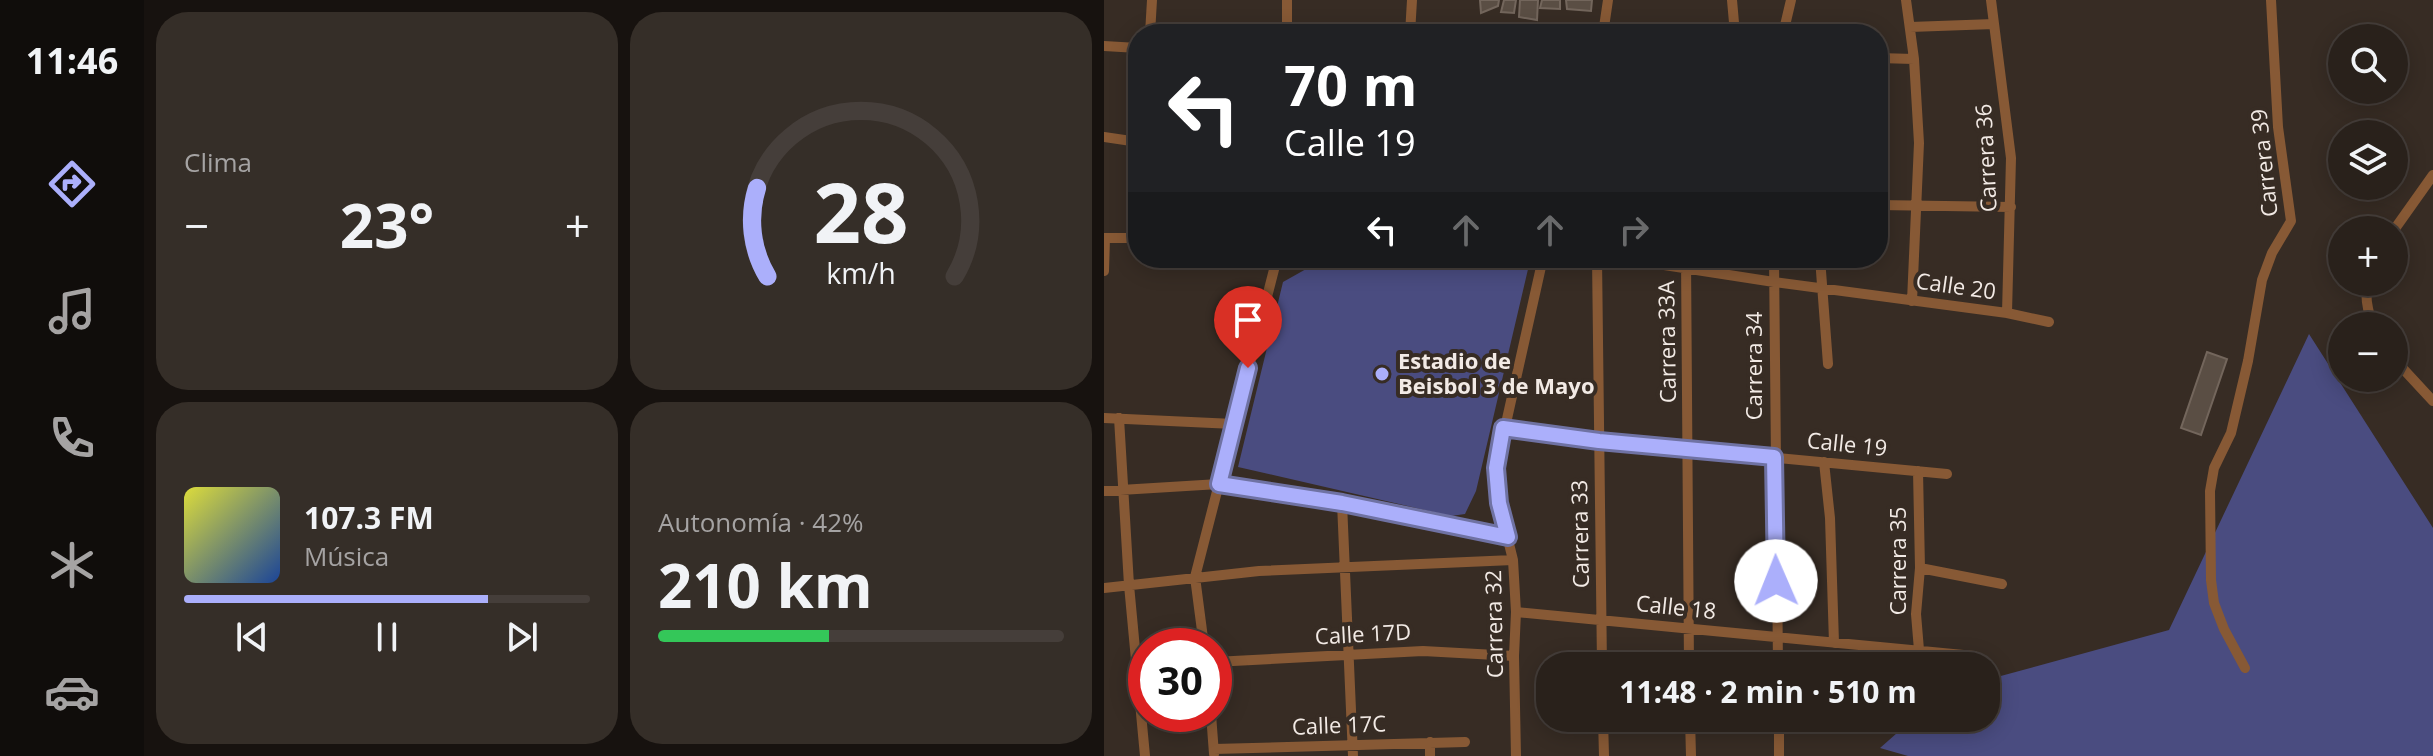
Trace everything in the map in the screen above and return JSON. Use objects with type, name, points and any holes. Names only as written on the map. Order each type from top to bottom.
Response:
[{"type":"street","points":[[1151,24],[1152,0]]},
{"type":"street","points":[[1287,0],[1287,24]]},
{"type":"street","points":[[1411,24],[1412,0]]},
{"type":"street","points":[[1604,24],[1608,0]]},
{"type":"street","points":[[1732,0],[1734,24]]},
{"type":"street","points":[[1785,24],[1791,0]]},
{"type":"street","points":[[1906,0],[1914,59],[1919,143],[1912,301]]},
{"type":"street","name":"Carrera 36","points":[[1991,0],[2011,158],[2007,313]]},
{"type":"street","name":"Carrera 39","points":[[2245,668],[2214,603],[2210,491],[2214,468],[2231,433],[2262,280],[2272,253],[2291,221],[2278,127],[2271,0]]},
{"type":"street","points":[[1910,27],[1994,24]]},
{"type":"street","points":[[1104,46],[1128,47]]},
{"type":"street","points":[[1888,58],[1914,59]]},
{"type":"street","points":[[1104,137],[1128,141]]},
{"type":"street","points":[[2404,216],[2433,175]]},
{"type":"street","points":[[1888,205],[2011,207]]},
{"type":"street","points":[[1104,271],[1104,238],[1128,238]]},
{"type":"street","points":[[1202,628],[1195,577],[1274,268]]},
{"type":"street","name":"Carrera 32","points":[[1516,756],[1513,560],[1499,503],[1496,468],[1541,268]]},
{"type":"street","name":"Carrera 33","points":[[1597,268],[1601,652]]},
{"type":"street","name":"Carrera 33A","points":[[1686,268],[1689,652]]},
{"type":"street","name":"Calle 20","points":[[1709,268],[1774,282],[2007,313],[2049,322]]},
{"type":"street","name":"Carrera 34","points":[[1774,268],[1778,652]]},
{"type":"street","points":[[1820,268],[1828,364]]},
{"type":"street","points":[[2408,374],[2433,401]]},
{"type":"street","points":[[1104,418],[1234,424]]},
{"type":"street","points":[[1119,418],[1129,585],[1145,756]]},
{"type":"street","name":"Calle 19","points":[[1503,428],[1599,441],[1947,474]]},
{"type":"street","points":[[1824,462],[1830,518],[1834,643]]},
{"type":"street","name":"Carrera 35","points":[[1918,471],[1920,568],[1916,614],[1919,650]]},
{"type":"street","points":[[1104,491],[1219,484],[1342,503],[1508,537]]},
{"type":"street","points":[[1342,503],[1353,750]]},
{"type":"street","points":[[1104,588],[1259,571],[1513,560]]},
{"type":"street","points":[[1920,568],[2002,584]]},
{"type":"street","name":"Calle 18","points":[[1516,612],[1937,652]]},
{"type":"street","name":"Calle 17D","points":[[1232,661],[1423,651],[1514,656]]},
{"type":"street","points":[[1212,732],[1214,753]]},
{"type":"street","points":[[1603,732],[1604,756]]},
{"type":"street","points":[[1690,732],[1691,756]]},
{"type":"street","points":[[1779,732],[1779,756]]},
{"type":"street","points":[[1430,742],[1430,756]]},
{"type":"street","name":"Calle 17C","points":[[1214,753],[1353,750],[1430,742],[1465,742]]},
{"type":"shaded area","name":"Estadio de Beisbol 3 de Mayo","points":[[1308,268],[1528,268],[1476,491],[1465,514],[1451,516],[1238,467],[1283,282]]},
{"type":"shaded area","points":[[2309,334],[2328,364],[2328,392],[2346,392],[2433,528],[2433,756],[1908,756],[1880,748],[1898,732],[2000,732],[2000,676],[2169,630]]},
{"type":"building","points":[[1480,0],[1499,0],[1498,6],[1481,13]]},
{"type":"building","points":[[1504,0],[1516,0],[1514,13],[1501,12]]},
{"type":"building","points":[[1520,0],[1538,0],[1537,20],[1519,17]]},
{"type":"building","points":[[1542,0],[1560,0],[1560,9],[1540,8]]},
{"type":"building","points":[[1566,0],[1592,0],[1591,11],[1567,9]]},
{"type":"building","points":[[2207,352],[2227,359],[2201,435],[2181,428]]},
{"type":"place","name":"Estadio de Beisbol 3 de Mayo","points":[[1382,374]]},
{"type":"route","points":[[1248,368],[1219,484],[1342,503],[1508,537],[1499,503],[1496,468],[1503,428],[1599,441],[1774,457],[1776,581]]}]
